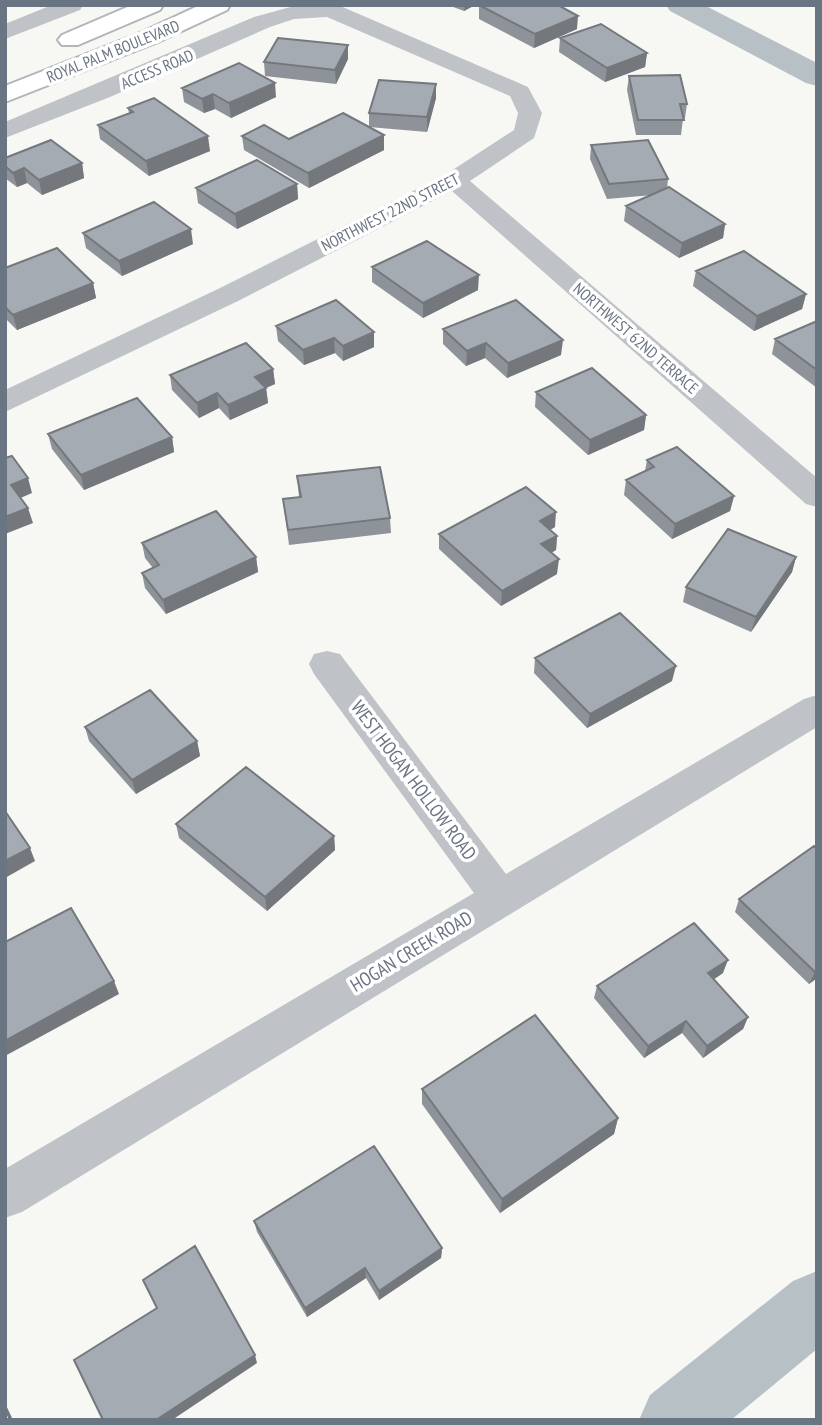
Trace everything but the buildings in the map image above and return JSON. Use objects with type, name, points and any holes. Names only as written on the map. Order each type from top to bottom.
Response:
[{"type":"main road","name":"ROYAL PALM BOULEVARD","points":[[54,46],[152,5]]},
{"type":"main road","name":"ROYAL PALM BOULEVARD","points":[[5,95],[150,37],[219,5]]},
{"type":"street","points":[[5,32],[72,5]]},
{"type":"street","name":"ACCESS ROAD","points":[[5,131],[204,49],[281,13],[308,9]]},
{"type":"street","name":"NORTHWEST 22ND STREET","points":[[5,402],[228,295],[454,180],[525,133],[530,113],[520,92],[330,10],[308,9]]},
{"type":"street","name":"NORTHWEST 62ND TERRACE","points":[[454,180],[817,496]]},
{"type":"street","name":"WEST HOGAN HOLLOW ROAD","points":[[327,664],[500,897]]},
{"type":"street","name":"HOGAN CREEK ROAD","points":[[5,1195],[817,709]]},
{"type":"waterway","points":[[681,5],[817,76]]},
{"type":"waterway","points":[[675,1420],[817,1305]]}]
